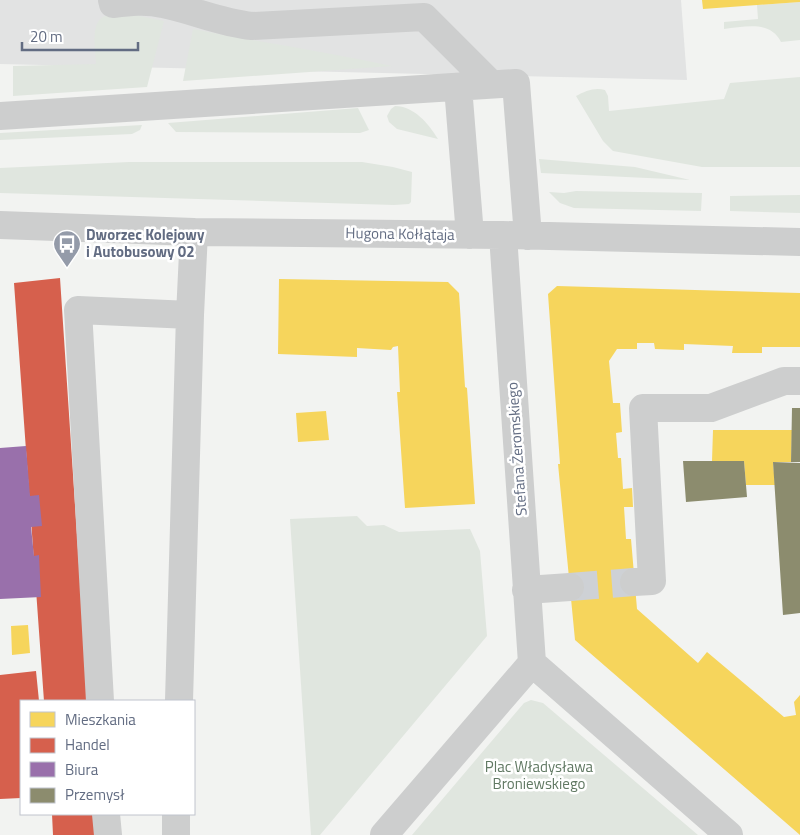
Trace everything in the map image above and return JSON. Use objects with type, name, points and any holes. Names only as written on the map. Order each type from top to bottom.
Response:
[{"type":"street","points":[[112,0],[113,4],[147,1],[233,24],[252,26],[424,17],[503,84]]},
{"type":"street","points":[[0,116],[503,84]]},
{"type":"street","name":"Stefana Żeromskiego","points":[[503,84],[515,235],[526,590],[532,663]]},
{"type":"street","points":[[458,87],[470,235]]},
{"type":"street","name":"Hugona Kołłątaja","points":[[0,226],[194,232],[515,235],[800,242]]},
{"type":"street","points":[[179,700],[194,232]]},
{"type":"street","points":[[100,700],[78,310],[190,315]]},
{"type":"street","points":[[634,582],[652,581],[643,408],[712,408],[784,380],[800,381]]},
{"type":"street","points":[[526,590],[570,587]]},
{"type":"street","points":[[384,835],[532,663],[728,835]]},
{"type":"street","points":[[106,815],[108,835]]},
{"type":"street","points":[[176,815],[176,835]]},
{"type":"shaded area","points":[[0,0],[681,0],[687,80],[0,64]]},
{"type":"green space","points":[[800,2],[800,40],[781,42],[770,30],[756,26],[724,29],[724,22],[758,19],[757,5]]},
{"type":"green space","points":[[111,14],[130,14],[164,21],[147,87],[13,96],[13,66],[96,64],[94,37],[100,19]]},
{"type":"green space","points":[[193,29],[342,56],[392,66],[183,81]]},
{"type":"green space","points":[[800,77],[800,167],[702,167],[613,151],[603,141],[576,96],[590,90],[605,90],[608,96],[609,111],[724,99],[730,83]]},
{"type":"green space","points":[[395,106],[415,112],[438,139],[397,129],[389,122],[387,116]]},
{"type":"green space","points":[[358,108],[369,130],[360,133],[176,132],[168,123]]},
{"type":"green space","points":[[142,125],[140,130],[132,134],[0,140],[0,133]]},
{"type":"green space","points":[[539,159],[635,167],[690,180],[541,173]]},
{"type":"green space","points":[[129,162],[362,162],[412,172],[411,202],[409,204],[394,205],[0,193],[0,168]]},
{"type":"green space","points":[[576,191],[702,193],[701,211],[574,208],[560,203],[549,192],[564,193]]},
{"type":"green space","points":[[800,195],[800,213],[730,211],[730,196]]},
{"type":"green space","points":[[357,516],[367,526],[384,525],[399,532],[470,529],[480,551],[487,636],[320,835],[311,835],[290,519]]},
{"type":"green space","name":"Plac Władysława Broniewskiego","points":[[531,700],[543,703],[698,835],[412,835],[524,703]]},
{"type":"building: Mieszkania","points":[[702,0],[800,0],[800,2],[703,9]]},
{"type":"building: Mieszkania","points":[[279,279],[448,282],[459,293],[475,504],[405,508],[397,392],[400,392],[398,346],[393,347],[391,350],[357,348],[357,357],[278,354]]},
{"type":"building: Mieszkania","points":[[557,286],[800,293],[800,347],[762,347],[762,353],[732,353],[733,346],[684,344],[684,350],[655,349],[654,343],[637,343],[637,349],[617,349],[609,361],[613,403],[620,403],[622,432],[616,433],[618,458],[621,458],[623,489],[632,488],[633,507],[624,507],[626,539],[631,539],[637,609],[698,663],[707,652],[784,717],[796,715],[794,702],[800,695],[800,835],[575,640],[558,464],[560,464],[548,294]]},
{"type":"building: Mieszkania","points":[[326,411],[329,440],[298,442],[296,413]]},
{"type":"building: Mieszkania","points":[[713,430],[792,430],[791,462],[773,462],[775,485],[746,485],[744,461],[712,461]]},
{"type":"building: Mieszkania","points":[[28,625],[30,653],[12,655],[11,626]]},
{"type":"building: Handel","points":[[60,278],[88,700],[44,700],[14,283]]},
{"type":"building: Handel","points":[[36,671],[39,700],[20,700],[20,798],[0,799],[0,675]]},
{"type":"building: Handel","points":[[52,815],[96,815],[97,835],[53,835]]},
{"type":"building: Biura","points":[[26,446],[30,496],[39,495],[42,526],[31,527],[34,556],[39,555],[41,597],[0,599],[0,448]]},
{"type":"building: Przemysł","points":[[792,408],[800,408],[800,462],[791,462]]},
{"type":"building: Przemysł","points":[[683,461],[744,461],[747,497],[686,502]]},
{"type":"building: Przemysł","points":[[773,462],[800,463],[800,613],[783,615]]},
{"type":"tunnel","points":[[570,587],[634,582]]},
{"type":"place","name":"Dworzec Kolejowy i Autobusowy 02","points":[[67,268]]}]
